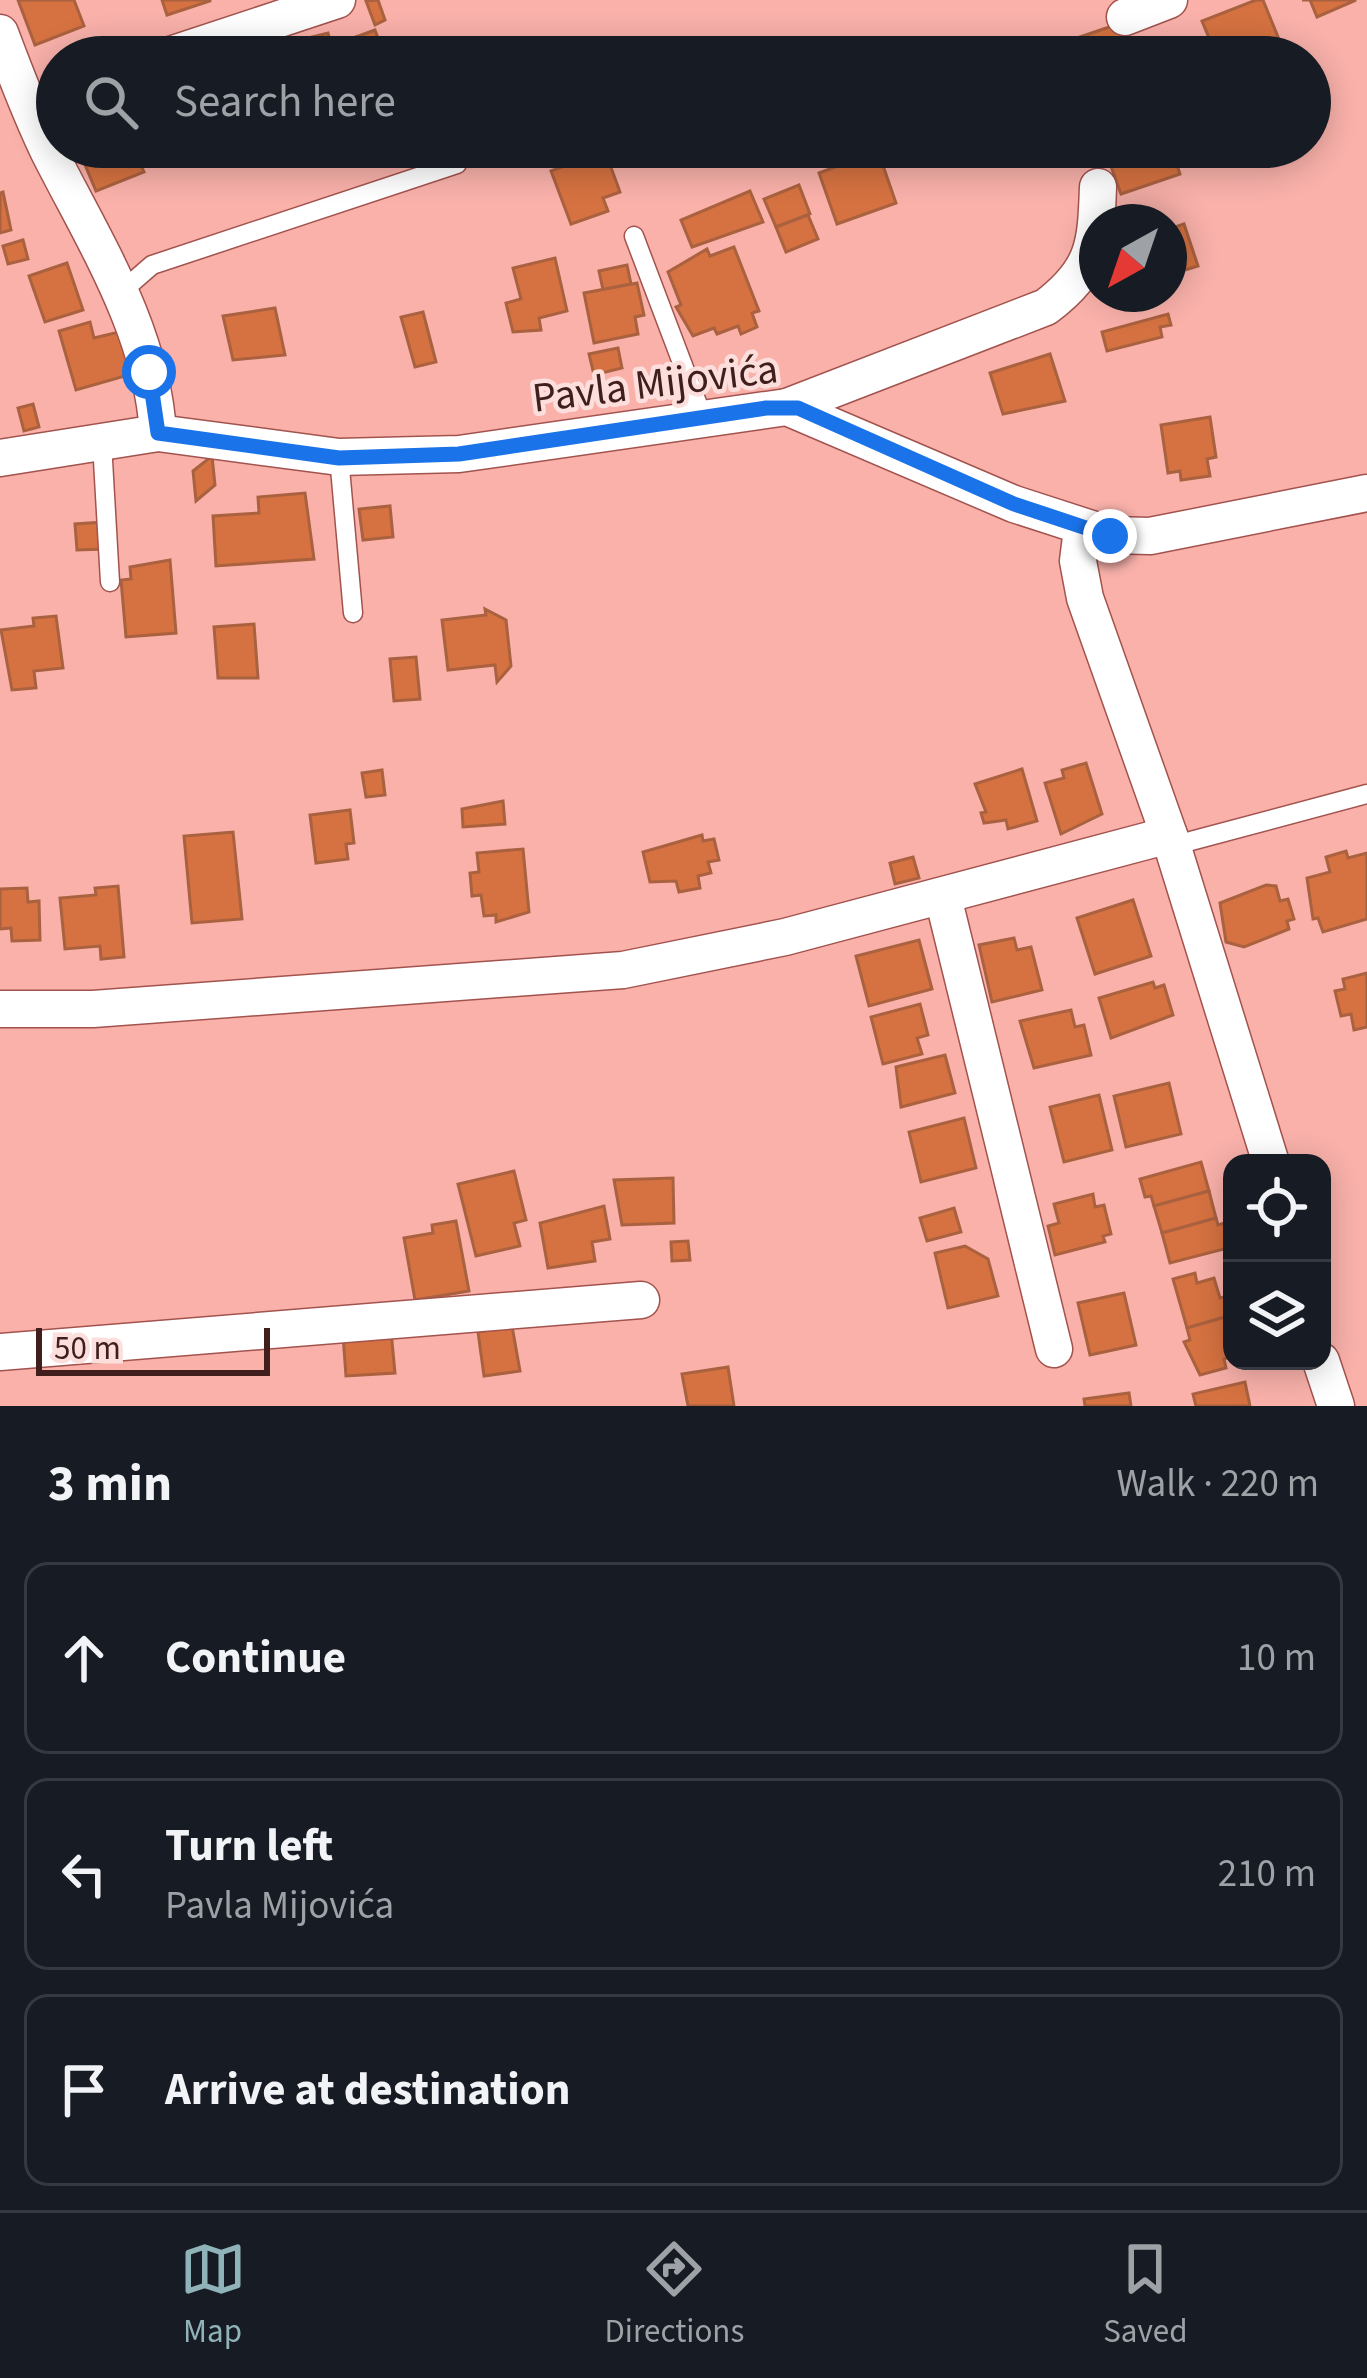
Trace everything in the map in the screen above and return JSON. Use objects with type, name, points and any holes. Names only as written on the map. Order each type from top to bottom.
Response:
[{"type":"street","points":[[201,36],[236,16],[338,0]]},
{"type":"street","points":[[1125,17],[1168,0]]},
{"type":"street","points":[[0,33],[36,87]]},
{"type":"street","points":[[71,168],[149,372],[158,433]]},
{"type":"street","points":[[787,406],[1046,308],[1065,293],[1096,249],[1098,187]]},
{"type":"street","name":"Pavla Mijovića","points":[[0,458],[158,433],[339,458],[459,454],[787,406],[1082,529],[1150,536],[1367,493]]},
{"type":"street","points":[[1082,529],[1078,561],[1085,598],[1171,841],[1268,1154]]},
{"type":"street","points":[[0,1009],[92,1010],[623,970],[1171,841]]},
{"type":"street","points":[[943,897],[1054,1349]]},
{"type":"street","points":[[0,1352],[641,1300]]},
{"type":"street","points":[[1324,1370],[1336,1406]]},
{"type":"lane","points":[[121,292],[152,265],[446,168]]},
{"type":"lane","points":[[634,236],[703,418]]},
{"type":"lane","points":[[101,442],[110,582]]},
{"type":"lane","points":[[339,458],[352,614]]},
{"type":"lane","points":[[1171,841],[1367,794]]},
{"type":"building","points":[[18,0],[74,0],[84,26],[58,36],[36,36],[35,45]]},
{"type":"building","points":[[162,0],[210,0],[210,1],[167,15]]},
{"type":"building","points":[[378,0],[385,20],[375,25],[366,1]]},
{"type":"building","points":[[1263,0],[1278,36],[1208,36],[1202,21]]},
{"type":"building","points":[[1310,0],[1356,0],[1317,17]]},
{"type":"building","points":[[1124,22],[1129,36],[1083,36]]},
{"type":"building","points":[[86,168],[142,168],[144,172],[96,191]]},
{"type":"building","points":[[611,168],[620,192],[603,198],[608,211],[571,224],[551,171]]},
{"type":"building","points":[[832,168],[884,168],[896,203],[837,224],[819,173]]},
{"type":"building","points":[[1112,168],[1178,168],[1180,174],[1121,194]]},
{"type":"building","points":[[799,185],[810,214],[776,227],[764,199]]},
{"type":"building","points":[[750,191],[763,222],[692,247],[681,220]]},
{"type":"building","points":[[0,193],[11,230],[0,233]]},
{"type":"building","points":[[808,215],[818,239],[786,252],[776,227]]},
{"type":"building","points":[[1187,233],[1198,266],[1187,269]]},
{"type":"building","points":[[23,240],[28,259],[8,264],[3,246]]},
{"type":"building","points":[[734,247],[759,311],[752,313],[757,327],[741,334],[738,326],[717,334],[714,328],[693,336],[676,307],[681,305],[668,272],[707,249],[710,256]]},
{"type":"building","points":[[555,258],[567,311],[539,318],[541,330],[513,332],[506,303],[521,299],[513,268]]},
{"type":"building","points":[[67,263],[83,310],[45,322],[29,276]]},
{"type":"building","points":[[627,265],[631,284],[603,290],[599,271]]},
{"type":"building","points":[[637,283],[644,315],[635,317],[638,334],[594,343],[584,293]]},
{"type":"building","points":[[275,308],[285,355],[233,360],[223,316]]},
{"type":"building","points":[[423,312],[436,362],[415,367],[401,317]]},
{"type":"building","points":[[1168,314],[1171,325],[1160,327],[1162,337],[1107,351],[1102,332]]},
{"type":"building","points":[[90,322],[94,338],[119,332],[132,374],[76,390],[59,331]]},
{"type":"building","points":[[618,348],[622,368],[594,375],[589,354]]},
{"type":"building","points":[[1050,354],[1065,401],[1003,414],[990,373]]},
{"type":"building","points":[[33,404],[39,427],[24,431],[18,408]]},
{"type":"building","points":[[1210,417],[1216,457],[1207,459],[1210,476],[1181,480],[1180,471],[1168,473],[1161,425]]},
{"type":"building","points":[[212,456],[215,485],[196,501],[193,471]]},
{"type":"building","points":[[305,493],[314,559],[216,566],[213,516],[259,513],[258,497]]},
{"type":"building","points":[[390,506],[393,537],[363,540],[359,509]]},
{"type":"building","points":[[103,522],[105,549],[77,550],[75,524]]},
{"type":"building","points":[[170,560],[176,633],[126,637],[121,580],[131,579],[130,567]]},
{"type":"building","points":[[485,609],[506,620],[511,666],[497,682],[495,665],[448,670],[442,620],[486,615]]},
{"type":"building","points":[[56,616],[63,668],[34,671],[36,688],[12,690],[1,630],[34,626],[33,618]]},
{"type":"building","points":[[254,624],[258,678],[218,678],[214,627]]},
{"type":"building","points":[[416,657],[420,699],[394,701],[390,659]]},
{"type":"building","points":[[1086,763],[1102,814],[1061,834],[1045,783],[1064,778],[1062,770]]},
{"type":"building","points":[[1022,769],[1037,821],[1008,829],[1006,820],[984,823],[981,813],[986,812],[975,784]]},
{"type":"building","points":[[382,770],[385,795],[366,797],[362,773]]},
{"type":"building","points":[[503,801],[505,824],[463,827],[462,809]]},
{"type":"building","points":[[350,810],[354,843],[346,844],[348,859],[316,863],[310,815]]},
{"type":"building","points":[[233,832],[242,919],[192,923],[184,836]]},
{"type":"building","points":[[702,835],[703,841],[714,839],[719,860],[708,862],[711,873],[698,876],[700,888],[679,892],[676,881],[650,882],[643,852]]},
{"type":"building","points":[[523,849],[529,912],[496,922],[496,915],[484,916],[481,895],[472,896],[470,873],[479,872],[477,853]]},
{"type":"building","points":[[1346,851],[1348,858],[1367,853],[1367,919],[1323,932],[1318,918],[1313,919],[1307,878],[1330,872],[1326,857]]},
{"type":"building","points":[[913,857],[919,878],[895,884],[890,863]]},
{"type":"building","points":[[1266,885],[1276,886],[1280,901],[1288,899],[1294,919],[1287,921],[1289,929],[1244,947],[1226,942],[1220,903]]},
{"type":"building","points":[[118,886],[124,957],[101,959],[100,946],[65,949],[60,898],[96,895],[95,888]]},
{"type":"building","points":[[27,888],[28,902],[39,901],[40,940],[12,941],[11,928],[0,929],[0,889]]},
{"type":"building","points":[[1133,900],[1151,956],[1095,974],[1077,918]]},
{"type":"building","points":[[1014,938],[1017,950],[1031,947],[1042,990],[992,1002],[979,945]]},
{"type":"building","points":[[919,940],[932,989],[869,1006],[856,956]]},
{"type":"building","points":[[1367,973],[1367,1027],[1354,1030],[1351,1014],[1341,1016],[1335,991],[1345,989],[1343,979]]},
{"type":"building","points":[[1153,982],[1155,988],[1164,985],[1173,1015],[1111,1038],[1099,998]]},
{"type":"building","points":[[920,1004],[928,1035],[917,1038],[922,1054],[883,1064],[871,1017]]},
{"type":"building","points":[[1071,1010],[1075,1027],[1084,1025],[1091,1055],[1034,1068],[1020,1021]]},
{"type":"building","points":[[945,1055],[955,1093],[901,1107],[896,1067]]},
{"type":"building","points":[[1169,1083],[1181,1134],[1126,1147],[1114,1096]]},
{"type":"building","points":[[1099,1095],[1112,1150],[1064,1162],[1050,1107]]},
{"type":"building","points":[[964,1118],[976,1168],[921,1182],[909,1132]]},
{"type":"building","points":[[1201,1162],[1209,1191],[1154,1206],[1151,1196],[1145,1197],[1140,1179]]},
{"type":"building","points":[[514,1171],[526,1220],[514,1223],[520,1246],[476,1256],[458,1184]]},
{"type":"building","points":[[673,1178],[674,1223],[622,1225],[614,1180]]},
{"type":"building","points":[[1209,1191],[1216,1218],[1162,1233],[1154,1206]]},
{"type":"building","points":[[1093,1194],[1095,1207],[1104,1205],[1111,1234],[1103,1236],[1105,1242],[1055,1255],[1048,1226],[1059,1223],[1054,1204]]},
{"type":"building","points":[[604,1206],[610,1239],[592,1242],[595,1261],[548,1268],[540,1223]]},
{"type":"building","points":[[954,1208],[961,1232],[927,1241],[920,1218]]},
{"type":"building","points":[[1216,1218],[1218,1225],[1223,1224],[1223,1249],[1170,1263],[1162,1233]]},
{"type":"building","points":[[456,1221],[469,1291],[415,1300],[404,1238],[433,1233],[432,1225]]},
{"type":"building","points":[[688,1241],[690,1260],[672,1261],[671,1242]]},
{"type":"building","points":[[965,1246],[988,1259],[998,1296],[948,1308],[935,1253]]},
{"type":"building","points":[[1195,1273],[1197,1283],[1214,1278],[1223,1297],[1223,1318],[1187,1328],[1173,1279]]},
{"type":"building","points":[[1124,1293],[1136,1345],[1090,1355],[1078,1303]]},
{"type":"building","points":[[1223,1318],[1223,1369],[1200,1375],[1184,1342],[1190,1340],[1187,1328]]},
{"type":"building","points":[[512,1326],[520,1371],[484,1376],[478,1332]]},
{"type":"building","points":[[391,1331],[395,1373],[346,1376],[343,1335]]},
{"type":"building","points":[[728,1367],[734,1406],[688,1406],[682,1374]]},
{"type":"building","points":[[1245,1382],[1250,1406],[1196,1406],[1193,1394]]},
{"type":"building","points":[[1129,1393],[1131,1406],[1085,1406],[1084,1399]]},
{"type":"route","points":[[149,372],[158,433],[339,458],[459,454],[787,406],[1014,504],[1110,536]]}]
